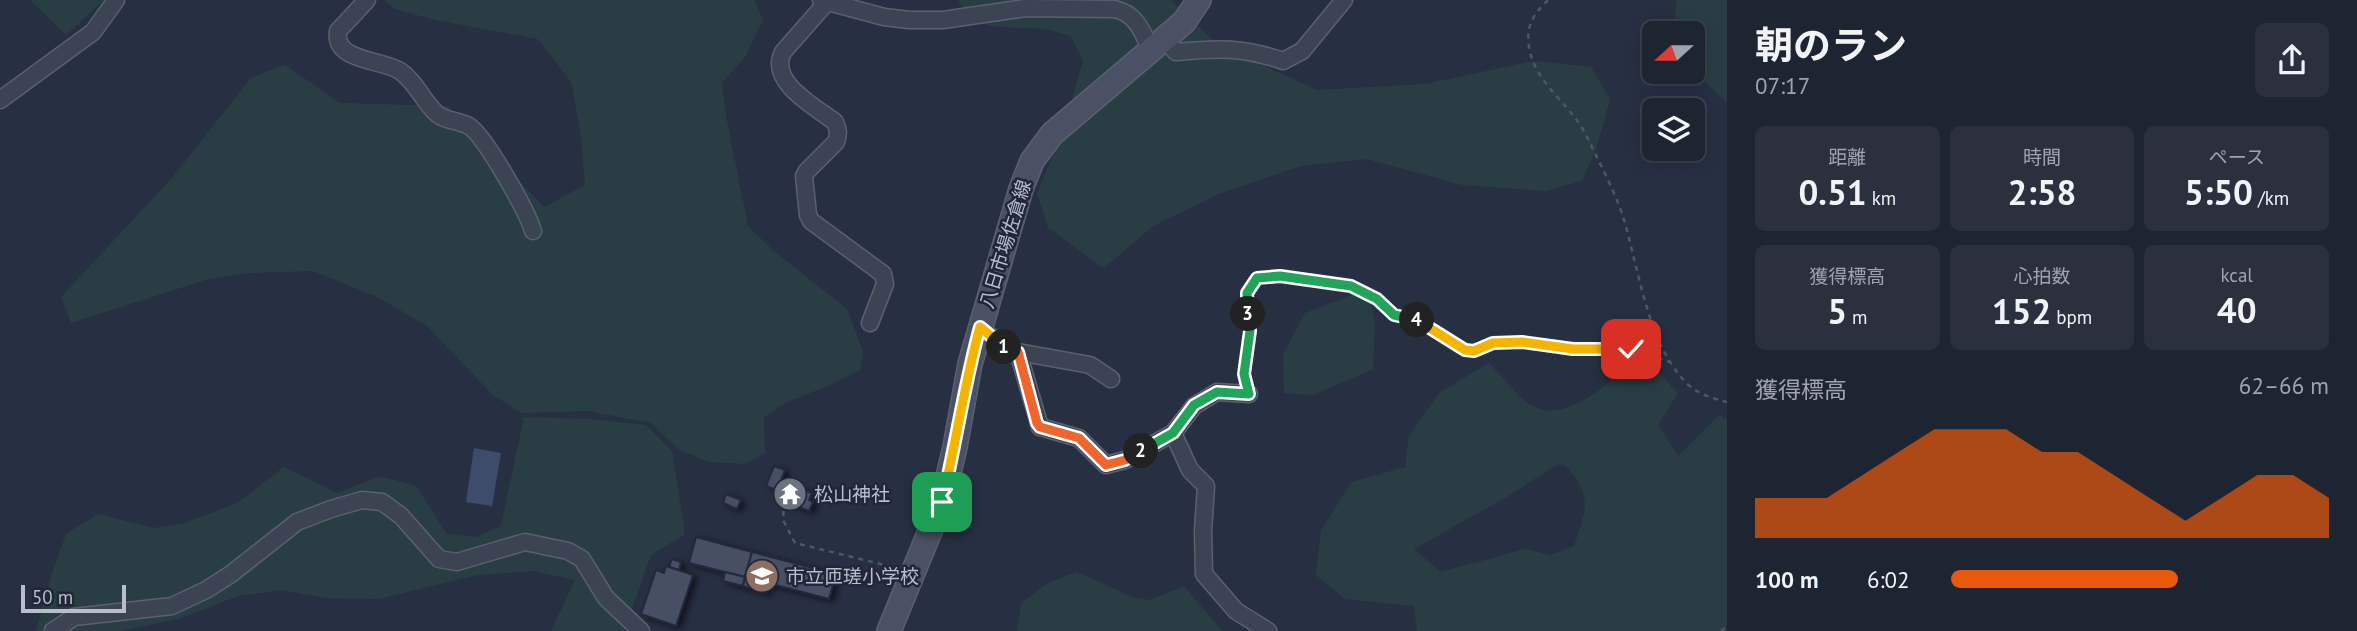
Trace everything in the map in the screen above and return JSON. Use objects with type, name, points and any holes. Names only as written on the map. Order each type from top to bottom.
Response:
[{"type":"main road","name":"八日市場佐倉線","points":[[889,631],[942,502],[980,327],[1021,188],[1036,155],[1067,120],[1184,22],[1199,0]]},
{"type":"street","points":[[0,100],[93,32],[116,0]]},
{"type":"street","points":[[367,0],[338,31],[340,45],[352,55],[400,71],[414,84],[436,114],[471,127],[519,198],[533,231]]},
{"type":"street","points":[[870,323],[885,284],[883,274],[811,221],[808,215],[804,176],[836,142],[838,129],[835,122],[786,83],[779,70],[779,60],[783,52],[824,1],[884,17],[909,20],[943,20],[1026,8],[1114,9],[1132,16],[1158,45],[1176,52],[1222,48],[1258,52],[1283,61],[1303,51],[1344,0]]},
{"type":"street","points":[[980,327],[1000,345],[1018,352],[1090,365],[1111,379]]},
{"type":"street","points":[[1018,352],[1040,427],[1079,438],[1106,465],[1125,460],[1173,433],[1194,405],[1217,392],[1249,394]]},
{"type":"street","points":[[1173,433],[1190,470],[1206,486],[1204,574],[1236,611],[1268,631]]},
{"type":"street","points":[[53,631],[74,617],[172,606],[206,590],[231,574],[297,522],[362,500],[382,502],[401,516],[439,559],[457,562],[525,542],[568,551],[582,559],[606,598],[641,631]]},
{"type":"path","points":[[1548,0],[1538,10],[1529,26],[1532,57],[1542,80],[1562,100],[1584,131],[1614,194],[1652,322],[1670,362],[1688,386],[1704,397],[1727,402]]},
{"type":"path","points":[[1249,394],[1244,374],[1250,331],[1247,293],[1257,278],[1269,276],[1351,286],[1377,299],[1394,315],[1422,321],[1465,350],[1474,351],[1493,343],[1522,342],[1573,349],[1631,349],[1670,362]]},
{"type":"path","points":[[784,501],[783,520],[795,543],[913,573]]},
{"type":"path","points":[[1721,631],[1727,627]]},
{"type":"green space","points":[[30,0],[104,0],[66,35]]},
{"type":"green space","points":[[384,0],[754,0],[763,20],[745,57],[722,83],[726,117],[748,226],[775,252],[847,309],[863,352],[860,370],[787,402],[764,417],[765,453],[746,464],[709,462],[678,449],[651,423],[588,411],[522,413],[493,395],[426,325],[375,296],[313,271],[248,273],[205,280],[71,323],[61,297],[172,178],[251,78],[285,65],[340,103],[449,106],[544,207],[585,185],[581,134],[571,82],[538,39],[435,20],[395,9]]},
{"type":"green space","points":[[958,0],[1171,0],[1217,44],[1317,90],[1426,84],[1533,61],[1591,67],[1610,99],[1596,149],[1582,181],[1546,191],[1462,185],[1367,159],[1300,166],[1219,194],[1153,226],[1104,268],[1048,228],[1037,193],[1061,137],[1083,61],[1071,36],[1043,29],[984,24],[965,11]]},
{"type":"green space","points":[[1677,0],[1727,0],[1727,102],[1705,82],[1705,21],[1674,21]]},
{"type":"green space","points":[[1354,294],[1371,304],[1375,322],[1373,369],[1314,395],[1284,393],[1283,355],[1305,313]]},
{"type":"green space","points":[[1489,363],[1531,405],[1544,410],[1557,410],[1597,392],[1630,365],[1653,366],[1678,393],[1658,425],[1678,456],[1719,415],[1727,420],[1727,627],[1721,631],[1417,631],[1414,606],[1345,599],[1316,575],[1321,530],[1352,482],[1405,467],[1409,436],[1439,393]],"holes":[[[1558,464],[1565,465],[1584,495],[1584,513],[1574,546],[1551,555],[1525,549],[1441,572],[1414,549],[1505,498]]]},
{"type":"green space","points":[[524,417],[590,419],[646,425],[672,451],[685,534],[651,555],[624,631],[551,631],[575,580],[533,571],[477,575],[379,599],[325,598],[282,590],[238,596],[179,619],[120,631],[36,631],[66,534],[98,514],[154,528],[185,523],[237,503],[284,467],[337,493],[381,476],[416,486],[447,534],[476,537],[501,526]]},
{"type":"green space","points":[[1077,572],[1132,597],[1150,600],[1184,586],[1222,631],[1017,631],[1021,604],[1046,584]]},
{"type":"water","points":[[474,448],[501,453],[492,506],[466,502]]},
{"type":"building","points":[[774,466],[785,470],[781,480],[786,482],[779,499],[774,497],[777,490],[766,486]]},
{"type":"building","points":[[786,482],[812,493],[809,500],[813,502],[809,511],[779,499]]},
{"type":"building","points":[[726,494],[741,500],[737,509],[723,503]]},
{"type":"building","points":[[696,537],[752,552],[745,577],[689,563]]},
{"type":"building","points":[[752,552],[836,574],[829,599],[745,577]]},
{"type":"building","points":[[672,559],[681,562],[679,570],[669,567]]},
{"type":"building","points":[[666,566],[693,575],[676,626],[641,614],[656,570],[664,573]]},
{"type":"building","points":[[725,572],[745,577],[743,586],[723,581]]},
{"type":"building","points":[[745,577],[769,583],[766,593],[743,586]]},
{"type":"place","name":"松山神社","points":[[790,494]]},
{"type":"place","name":"市立匝瑳小学校","points":[[762,576]]},
{"type":"route","points":[[942,502],[980,327],[1000,345],[1018,352],[1040,427],[1079,438],[1106,465],[1125,460],[1173,433],[1194,405],[1217,392],[1249,394],[1244,374],[1250,331],[1247,293],[1257,278],[1280,276],[1351,286],[1377,299],[1394,315],[1422,321],[1465,350],[1474,351],[1493,343],[1522,342],[1573,349],[1631,349]]}]
